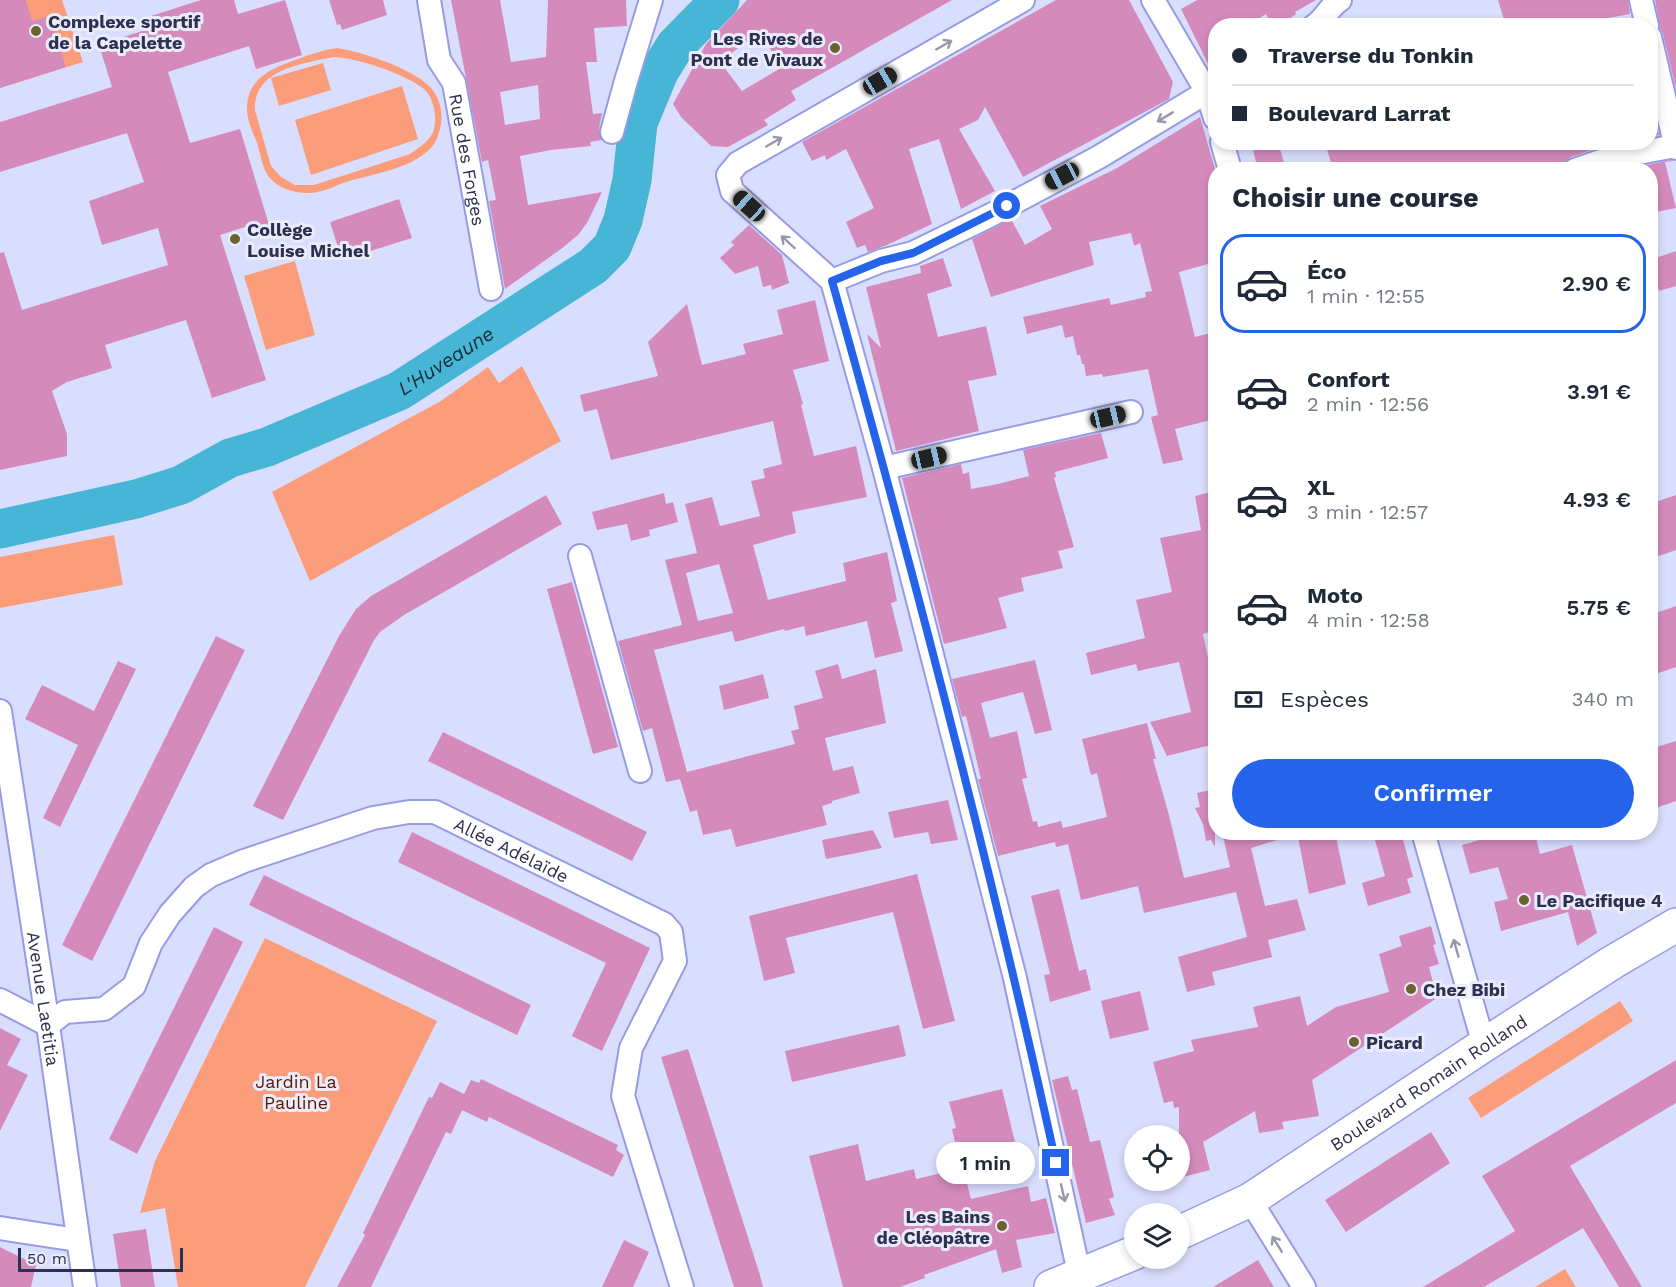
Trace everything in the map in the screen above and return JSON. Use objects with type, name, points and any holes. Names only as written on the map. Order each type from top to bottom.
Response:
[{"type":"main road","name":"Boulevard Romain Rolland","points":[[1190,1228],[1251,1200],[1484,1045],[1613,962],[1676,925]]},
{"type":"main road","points":[[1071,1283],[1124,1258]]},
{"type":"street","name":"Rue des Forges","points":[[429,0],[439,60],[454,83],[491,289]]},
{"type":"street","points":[[612,132],[651,0]]},
{"type":"street","points":[[1023,0],[738,163],[728,175],[732,191],[832,281],[884,468],[1015,978],[1071,1283]]},
{"type":"street","points":[[1153,0],[1208,84]]},
{"type":"street","points":[[1323,18],[1340,0]]},
{"type":"street","points":[[1641,0],[1645,18]]},
{"type":"street","points":[[1598,162],[1676,147],[1658,71]]},
{"type":"street","points":[[832,281],[881,261],[913,253],[989,216],[1099,157],[1208,91]]},
{"type":"street","points":[[884,468],[1131,412]]},
{"type":"street","points":[[580,556],[640,771]]},
{"type":"street","name":"Avenue Laetitia","points":[[0,711],[48,1025],[84,1287]]},
{"type":"street","name":"Allée Adélaïde","points":[[48,1025],[65,1012],[104,1009],[134,986],[151,943],[171,914],[194,887],[211,875],[244,861],[373,818],[409,812],[435,812],[664,924],[672,932],[675,961],[631,1048],[623,1096],[682,1287]]},
{"type":"street","points":[[1425,840],[1484,1045]]},
{"type":"street","points":[[0,1000],[48,1025]]},
{"type":"street","points":[[1251,1200],[1304,1287]]},
{"type":"street","points":[[0,1228],[77,1240]]},
{"type":"green space","name":"Complexe sportif de la Capelette","points":[[0,0],[62,0],[83,62],[0,88]]},
{"type":"green space","points":[[337,48],[372,57],[399,67],[421,79],[432,90],[440,104],[439,131],[430,149],[422,156],[402,166],[320,191],[305,193],[293,191],[275,183],[265,170],[248,118],[248,98],[257,81],[271,70],[308,55]],"holes":[[[333,57],[393,72],[424,89],[434,109],[433,132],[426,142],[410,154],[314,185],[295,185],[281,177],[271,166],[255,110],[257,96],[262,85],[282,71]]]},
{"type":"green space","points":[[323,63],[331,90],[279,106],[271,78]]},
{"type":"green space","points":[[402,86],[418,139],[311,175],[295,120]]},
{"type":"green space","points":[[295,261],[315,335],[266,350],[244,276]]},
{"type":"green space","points":[[522,366],[561,441],[310,581],[272,492],[441,401],[488,367],[499,383]]},
{"type":"green space","points":[[114,535],[123,585],[0,608],[0,557]]},
{"type":"green space","name":"Jardin La Pauline","points":[[265,938],[437,1021],[305,1287],[178,1287],[165,1208],[140,1213],[155,1161]]},
{"type":"green space","points":[[1620,1001],[1633,1021],[1481,1118],[1468,1098]]},
{"type":"green space","points":[[1565,1269],[1576,1287],[1535,1287]]},
{"type":"building","name":"Complexe sportif de la Capelette","points":[[0,0],[26,0],[32,21],[49,16],[66,67],[0,88]]},
{"type":"building","points":[[201,0],[234,0],[238,14],[285,0],[302,55],[256,69],[249,46],[168,72],[190,143],[240,129],[270,228],[255,232],[251,225],[220,235],[266,380],[212,398],[186,320],[105,345],[112,368],[67,382],[52,391],[67,434],[67,456],[0,470],[0,253],[4,252],[22,310],[168,265],[158,228],[102,245],[89,201],[144,182],[127,133],[0,172],[0,122],[112,87],[99,45],[154,27],[151,16]]},
{"type":"building","points":[[329,0],[383,0],[387,15],[342,30],[340,24],[337,25]]},
{"type":"building","points":[[451,0],[500,0],[511,62],[546,57],[548,0],[626,0],[627,26],[594,28],[597,62],[586,62],[593,114],[602,113],[599,129],[602,140],[590,142],[591,146],[520,156],[528,205],[602,192],[587,223],[578,235],[505,289],[489,201],[496,200],[488,160],[482,162]],"holes":[[[538,85],[540,119],[505,125],[500,92]]]},
{"type":"building","points":[[747,0],[952,0],[791,91],[796,100],[764,120],[768,125],[728,147],[711,146],[681,117],[673,104],[706,44]],"holes":[[[762,30],[779,69],[742,91],[720,62]]]},
{"type":"building","points":[[1056,0],[1129,0],[1173,82],[1169,99],[1023,177],[985,107],[978,120],[959,129],[995,191],[961,209],[939,139],[909,149],[932,224],[868,252],[865,245],[857,248],[846,222],[874,208],[846,149],[826,160],[825,155],[812,161],[802,142]]},
{"type":"building","points":[[1197,0],[1316,0],[1295,12],[1296,14],[1290,18],[1268,18],[1266,14],[1260,18],[1208,18],[1208,64],[1181,9]]},
{"type":"building","points":[[1498,0],[1628,0],[1630,14],[1608,18],[1504,18]]},
{"type":"building","points":[[1655,0],[1676,0],[1676,89],[1660,28]]},
{"type":"building","points":[[1200,117],[1213,162],[1208,162],[1208,264],[1179,272],[1195,337],[1208,334],[1208,421],[1175,429],[1183,460],[1163,464],[1151,417],[1158,415],[1148,369],[1103,377],[1102,374],[1086,376],[1084,364],[1082,364],[1080,355],[1077,355],[1073,336],[1065,338],[1062,325],[1027,334],[1023,317],[1109,298],[1111,305],[1146,297],[1145,292],[1152,291],[1140,243],[1134,246],[1131,233],[1089,242],[1094,265],[991,297],[972,239],[1011,219],[1025,245],[1052,229],[1040,206],[1117,168]]},
{"type":"building","points":[[1253,150],[1280,150],[1284,162],[1256,162]]},
{"type":"building","points":[[1327,150],[1591,150],[1564,162],[1331,162]]},
{"type":"building","points":[[1673,161],[1665,162],[1676,208],[1658,212],[1658,163]]},
{"type":"building","points":[[399,199],[412,238],[342,260],[330,222]]},
{"type":"building","points":[[749,225],[782,255],[789,283],[772,290],[771,285],[763,287],[758,266],[735,274],[720,258],[734,245],[731,242]]},
{"type":"building","points":[[1676,251],[1676,286],[1659,291],[1658,257]]},
{"type":"building","points":[[943,258],[952,286],[927,294],[938,337],[986,326],[997,375],[968,381],[979,431],[896,451],[867,334],[881,348],[866,287],[921,273],[920,266]]},
{"type":"building","points":[[815,300],[829,361],[793,370],[814,456],[856,446],[867,497],[792,512],[796,533],[753,545],[768,600],[846,581],[843,563],[887,552],[897,601],[891,603],[903,651],[875,658],[867,621],[806,636],[804,626],[735,642],[732,631],[654,650],[687,772],[795,744],[791,731],[799,729],[794,706],[823,698],[815,671],[838,664],[842,679],[876,669],[886,723],[825,738],[833,771],[853,766],[860,793],[822,806],[827,825],[736,847],[731,829],[703,835],[697,810],[690,812],[680,779],[666,782],[652,728],[643,731],[618,641],[682,625],[665,560],[697,553],[685,504],[712,497],[720,526],[760,516],[751,481],[765,478],[763,469],[782,464],[773,421],[611,460],[597,409],[584,412],[580,395],[658,376],[648,342],[687,304],[702,365],[746,354],[743,344],[783,334],[777,310]],"holes":[[[719,564],[733,613],[698,621],[686,573]]]},
{"type":"building","points":[[1101,433],[1108,458],[1055,472],[1056,477],[1054,478],[1074,547],[1058,551],[1063,568],[1021,578],[1024,591],[998,598],[1007,628],[944,644],[902,478],[961,464],[963,474],[969,472],[971,489],[998,484],[1029,476],[1023,450]]},
{"type":"building","points":[[664,493],[666,504],[673,502],[678,522],[649,530],[650,536],[631,541],[627,524],[597,530],[592,512]]},
{"type":"building","points":[[1208,493],[1208,632],[1203,634],[1208,658],[1208,746],[1167,756],[1150,722],[1191,712],[1179,662],[1138,671],[1136,664],[1091,675],[1086,653],[1145,638],[1136,600],[1172,592],[1160,538],[1201,530],[1195,496]]},
{"type":"building","points":[[546,495],[562,524],[404,615],[380,632],[283,820],[253,806],[339,636],[356,609],[371,596]]},
{"type":"building","points":[[1676,495],[1676,550],[1658,556],[1658,501]]},
{"type":"building","points":[[572,582],[618,747],[593,754],[547,589]]},
{"type":"building","points":[[1676,606],[1676,667],[1658,673],[1658,612]]},
{"type":"building","points":[[216,636],[245,650],[92,961],[62,945]]},
{"type":"building","points":[[1035,660],[1052,730],[1035,734],[1023,692],[981,703],[990,738],[1017,731],[1027,778],[1022,779],[1033,822],[1037,821],[1038,827],[1061,821],[1063,828],[1107,817],[1097,773],[1091,775],[1082,739],[1147,723],[1156,759],[1153,759],[1184,878],[1230,867],[1224,840],[1277,840],[1251,848],[1265,906],[1297,899],[1306,930],[1268,940],[1272,957],[1212,972],[1215,985],[1187,992],[1178,957],[1247,937],[1236,892],[1144,913],[1138,886],[1081,900],[1068,844],[1056,847],[1055,842],[998,856],[978,779],[981,779],[966,716],[962,717],[952,679]]},
{"type":"building","points":[[118,661],[136,669],[60,827],[43,818],[78,745],[25,719],[42,685],[94,711]]},
{"type":"building","points":[[763,674],[769,698],[724,710],[719,686]]},
{"type":"building","points":[[443,732],[647,832],[632,861],[428,761]]},
{"type":"building","points":[[1676,741],[1676,801],[1658,807],[1658,747]]},
{"type":"building","points":[[1208,791],[1208,840],[1211,840],[1206,841],[1203,824],[1195,808],[1200,807],[1197,793]]},
{"type":"building","points":[[948,800],[958,840],[931,844],[928,832],[894,838],[888,812]]},
{"type":"building","points":[[873,830],[882,848],[826,859],[822,840]]},
{"type":"building","points":[[412,832],[650,948],[602,1051],[572,1036],[606,963],[398,862]]},
{"type":"building","points":[[1299,840],[1337,840],[1346,884],[1309,894]]},
{"type":"building","points":[[1375,840],[1403,840],[1413,877],[1407,879],[1411,893],[1368,906],[1362,883],[1385,876]]},
{"type":"building","points":[[1479,840],[1536,840],[1540,854],[1572,845],[1597,933],[1577,946],[1568,912],[1501,931],[1494,902],[1508,899],[1498,867],[1470,874],[1462,845]]},
{"type":"building","points":[[917,874],[955,1021],[923,1029],[893,912],[786,938],[795,973],[764,981],[749,916]]},
{"type":"building","points":[[264,875],[531,1005],[517,1035],[249,905]]},
{"type":"building","points":[[1059,889],[1079,971],[1086,969],[1091,990],[1050,1002],[1044,975],[1050,974],[1031,896]]},
{"type":"building","points":[[1431,926],[1436,944],[1433,945],[1439,964],[1429,967],[1437,998],[1312,1080],[1319,1116],[1282,1122],[1284,1129],[1259,1133],[1255,1111],[1203,1142],[1210,1170],[1190,1175],[1190,1125],[1179,1125],[1179,1107],[1174,1108],[1173,1101],[1164,1103],[1153,1062],[1194,1051],[1191,1040],[1258,1027],[1253,1007],[1300,996],[1307,1026],[1336,1007],[1389,992],[1379,954],[1402,946],[1399,936]]},
{"type":"building","points":[[214,927],[243,942],[137,1154],[109,1139]]},
{"type":"building","points":[[1140,991],[1149,1030],[1110,1039],[1101,1001]]},
{"type":"building","points":[[899,1025],[906,1056],[792,1082],[785,1051]]},
{"type":"building","points":[[0,1028],[21,1039],[7,1065],[28,1075],[0,1131]]},
{"type":"building","points":[[688,1049],[763,1287],[734,1287],[661,1057]]},
{"type":"building","points":[[1676,1060],[1676,1103],[1570,1166],[1642,1287],[1619,1287],[1583,1228],[1484,1287],[1423,1287],[1515,1231],[1482,1176]]},
{"type":"building","points":[[1068,1076],[1072,1090],[1077,1089],[1090,1142],[1100,1140],[1114,1197],[1109,1199],[1115,1215],[1086,1223],[1052,1080]]},
{"type":"building","points":[[481,1079],[618,1145],[616,1150],[624,1155],[613,1177],[489,1117],[487,1122],[462,1110],[451,1134],[446,1132],[371,1287],[337,1287],[365,1235],[363,1233],[429,1097],[432,1098],[440,1082],[464,1094],[471,1080],[479,1083]]},
{"type":"building","points":[[1002,1089],[1015,1142],[958,1155],[952,1129],[956,1128],[949,1102]]},
{"type":"building","points":[[1431,1132],[1450,1163],[1346,1232],[1325,1200]]},
{"type":"building","points":[[858,1144],[866,1181],[914,1169],[916,1179],[963,1168],[971,1199],[1028,1186],[1031,1202],[1046,1198],[1055,1233],[1016,1240],[1022,1267],[1002,1273],[996,1249],[924,1275],[925,1278],[900,1287],[843,1287],[809,1156]]},
{"type":"building","points":[[146,1229],[155,1287],[121,1287],[113,1234]]},
{"type":"building","points":[[624,1240],[649,1252],[633,1287],[602,1287]]},
{"type":"building","points":[[0,1247],[36,1265],[31,1287],[0,1287]]},
{"type":"building","points":[[1258,1260],[1274,1287],[1213,1287]]},
{"type":"waterway","name":"L'Huveaune","points":[[0,529],[136,499],[181,485],[230,458],[267,447],[399,391],[593,266],[612,247],[623,220],[632,180],[638,123],[659,72],[675,46],[720,0]]},
{"type":"place","name":"Complexe sportif de la Capelette","points":[[36,31]]},
{"type":"place","name":"Les Rives de Pont de Vivaux","points":[[835,48]]},
{"type":"place","name":"Collège Louise Michel","points":[[235,239]]},
{"type":"place","name":"Le Pacifique 4","points":[[1524,900]]},
{"type":"place","name":"Chez Bibi","points":[[1411,989]]},
{"type":"place","name":"Picard","points":[[1354,1042]]},
{"type":"place","name":"Les Bains de Cléopâtre","points":[[1002,1226]]},
{"type":"route","points":[[1007,206],[913,253],[881,261],[832,281],[884,468],[1015,978],[1056,1163]]}]
